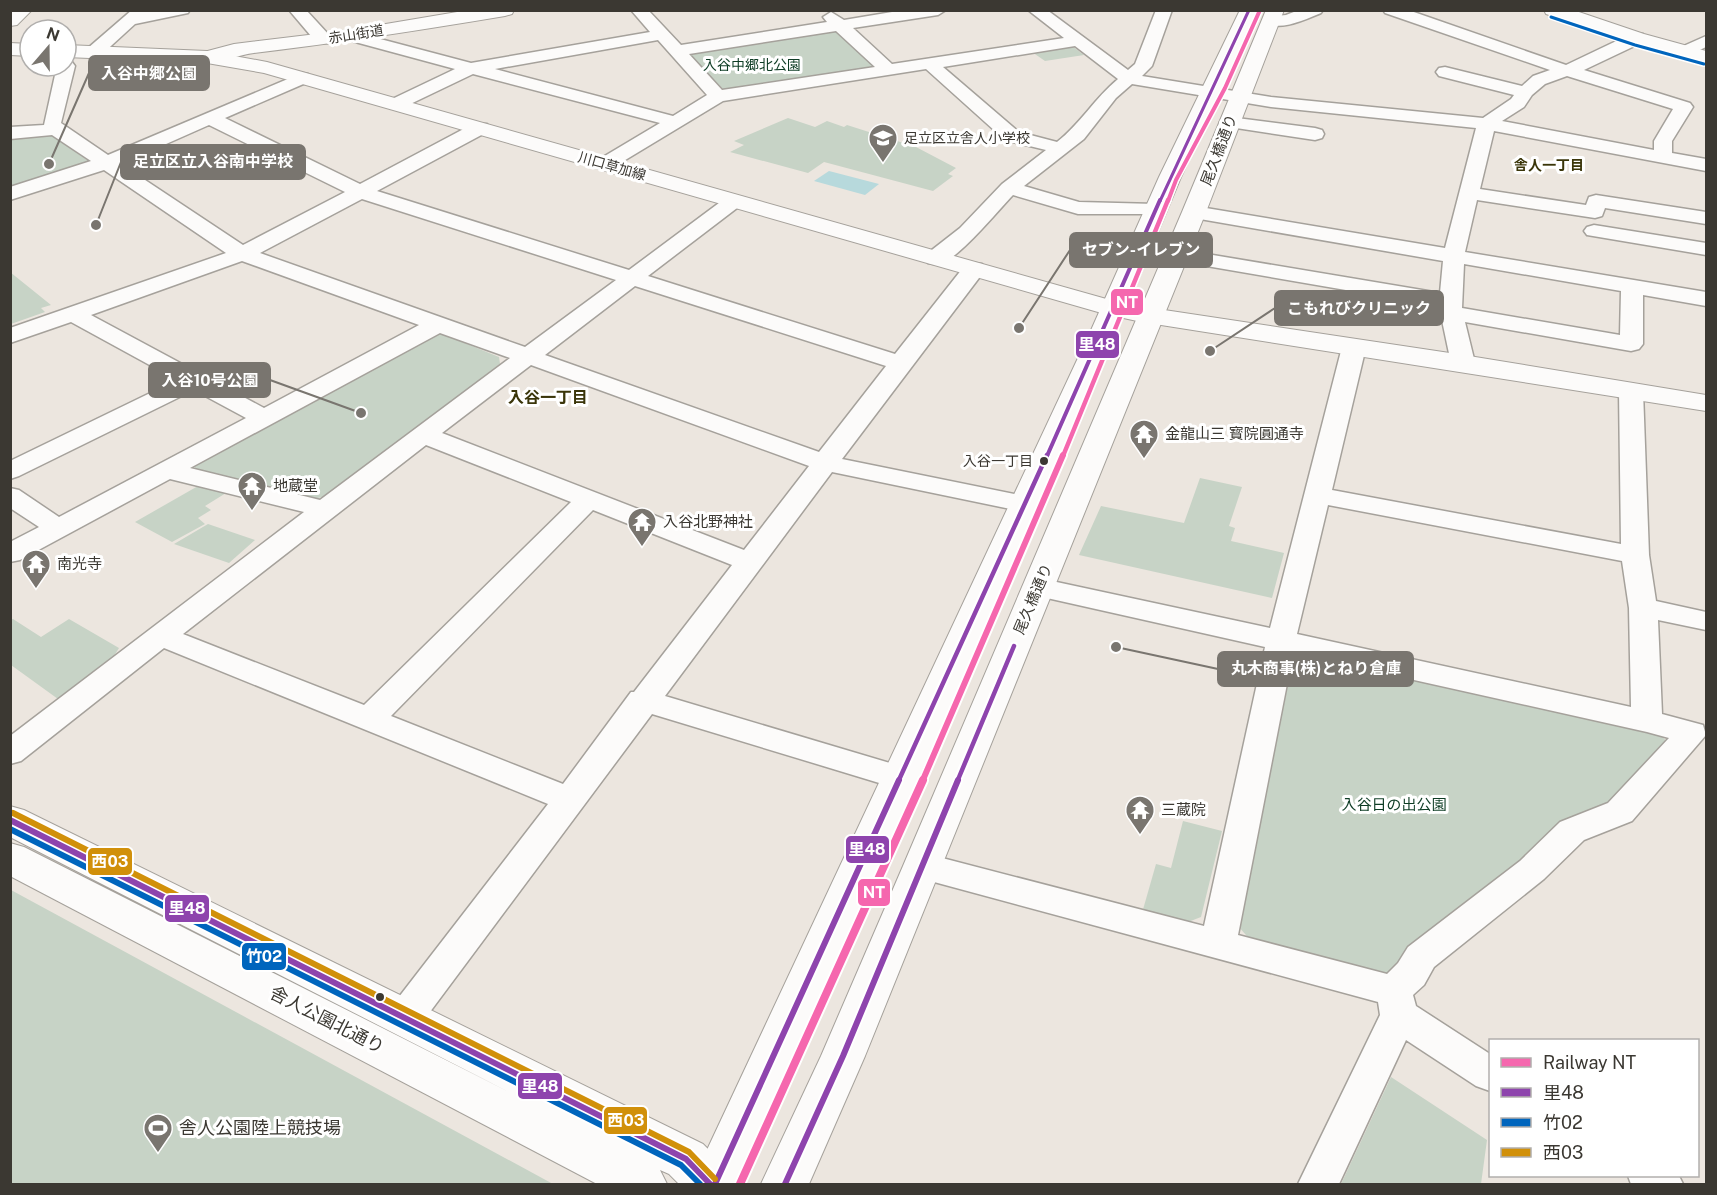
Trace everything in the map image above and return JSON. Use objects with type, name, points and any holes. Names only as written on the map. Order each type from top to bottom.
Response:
[{"type":"main road","points":[[10,21],[23,10]]},
{"type":"main road","points":[[1552,10],[1637,38],[1707,57]]},
{"type":"main road","name":"赤山街道","points":[[207,57],[234,50],[350,36],[500,11]]},
{"type":"main road","name":"尾久橋通り","points":[[785,1185],[843,1056],[923,866],[1194,212],[1226,104],[1265,14]]},
{"type":"main road","name":"川口草加線","points":[[78,56],[94,52],[207,57],[256,65],[1114,309],[1707,403]]},
{"type":"main road","name":"尾久橋通り","points":[[715,1185],[1114,309],[1156,210],[1226,104]]},
{"type":"main road","points":[[10,820],[686,1159],[710,1185]]},
{"type":"main road","name":"舎人公園北通り","points":[[10,858],[643,1185]]},
{"type":"street","points":[[94,52],[137,15],[182,10]]},
{"type":"street","points":[[297,10],[323,39]]},
{"type":"street","points":[[639,10],[718,96]]},
{"type":"street","points":[[824,10],[889,71]]},
{"type":"street","points":[[676,51],[938,10]]},
{"type":"street","points":[[1036,10],[1130,78],[1226,104],[1315,134]]},
{"type":"street","points":[[936,258],[967,232],[1009,188],[1077,135],[1110,94],[1143,66],[1164,10]]},
{"type":"street","points":[[1265,14],[1288,20],[1315,10]]},
{"type":"street","points":[[1391,10],[1565,70],[1684,107],[1689,114],[1663,141],[1663,157]]},
{"type":"street","points":[[396,104],[471,68],[661,35]]},
{"type":"street","points":[[350,36],[676,122]]},
{"type":"street","points":[[1463,363],[1451,307],[1454,255],[1486,124],[1518,103],[1525,92],[1539,80],[1588,63],[1637,38]]},
{"type":"street","points":[[1685,52],[1707,41]]},
{"type":"street","points":[[605,164],[718,96],[1078,42]]},
{"type":"street","points":[[931,65],[1011,136],[1059,148]]},
{"type":"street","points":[[1446,72],[1525,92]]},
{"type":"street","points":[[63,78],[52,123],[56,129],[242,254],[825,463],[1025,504]]},
{"type":"street","points":[[10,194],[106,163],[302,78]]},
{"type":"street","points":[[1226,104],[1486,124],[1707,165]]},
{"type":"street","points":[[210,118],[361,192],[900,363]]},
{"type":"street","points":[[10,336],[242,254],[480,128]]},
{"type":"street","points":[[10,133],[56,129]]},
{"type":"street","points":[[1009,188],[1078,208],[1156,210]]},
{"type":"street","points":[[1470,193],[1595,212],[1596,201],[1707,218]]},
{"type":"street","points":[[10,753],[325,508],[734,201]]},
{"type":"street","points":[[1194,212],[1707,299]]},
{"type":"street","points":[[1594,231],[1707,249]]},
{"type":"street","points":[[1189,257],[1631,344],[1632,286]]},
{"type":"street","points":[[405,1017],[642,700],[966,276],[974,269]]},
{"type":"street","points":[[73,314],[263,417]]},
{"type":"street","points":[[10,554],[437,325]]},
{"type":"street","points":[[1218,945],[1281,641],[1354,347]]},
{"type":"street","points":[[10,471],[195,380]]},
{"type":"street","points":[[1631,391],[1635,555],[1643,608],[1647,721]]},
{"type":"street","points":[[424,435],[748,561]]},
{"type":"street","points":[[166,470],[325,508]]},
{"type":"street","points":[[1317,495],[1635,555]]},
{"type":"street","points":[[10,496],[58,528]]},
{"type":"street","points":[[369,719],[590,498]]},
{"type":"street","points":[[1038,586],[1647,721],[1692,733],[1620,812],[1572,831],[1532,870],[1422,957],[1396,1003],[1318,1185]]},
{"type":"street","points":[[1643,608],[1707,621]]},
{"type":"street","points":[[161,636],[568,799]]},
{"type":"street","points":[[642,700],[899,777]]},
{"type":"street","points":[[923,866],[1218,945],[1396,1003],[1489,1073]]},
{"type":"green space","name":"入谷中郷北公園","points":[[828,30],[838,32],[876,66],[872,70],[726,92],[688,53]]},
{"type":"green space","points":[[1072,46],[1084,55],[1045,61],[1032,52]]},
{"type":"green space","points":[[788,118],[815,127],[827,121],[844,127],[847,125],[916,147],[956,168],[948,174],[953,176],[933,191],[824,162],[808,173],[730,152],[744,145],[734,141]]},
{"type":"green space","points":[[51,135],[90,162],[11,191],[11,137]]},
{"type":"green space","points":[[10,272],[51,305],[41,308],[45,312],[11,324]]},
{"type":"green space","points":[[440,333],[499,357],[500,364],[330,495],[314,499],[194,472],[195,463],[430,335]]},
{"type":"green space","points":[[1200,478],[1242,487],[1229,526],[1235,528],[1231,541],[1284,553],[1272,598],[1079,555],[1101,506],[1184,523]]},
{"type":"green space","points":[[198,486],[226,493],[205,506],[211,510],[198,518],[205,524],[172,542],[135,522]]},
{"type":"green space","points":[[208,524],[255,540],[229,563],[174,544]]},
{"type":"green space","points":[[13,619],[41,637],[69,619],[119,648],[114,656],[58,699],[11,665],[10,620]]},
{"type":"green space","name":"入谷日の出公園","points":[[1306,656],[1657,731],[1669,744],[1615,804],[1385,978],[1253,943],[1238,926],[1293,660]]},
{"type":"green space","points":[[1183,821],[1222,831],[1201,917],[1183,924],[1142,913],[1156,864],[1171,868]]},
{"type":"green space","points":[[11,890],[553,1184],[11,1184]]},
{"type":"green space","points":[[1391,1077],[1487,1140],[1481,1184],[1341,1184]]},
{"type":"water","points":[[829,171],[879,184],[865,195],[814,181]]},
{"type":"rail line","name":"NT","points":[[740,1184],[886,866],[1100,370],[1176,180],[1225,88],[1260,10]]},
{"type":"transit line","name":"里48","points":[[715,1184],[1105,328],[1170,177],[1249,10]]},
{"type":"transit line","name":"竹02","points":[[1551,17],[1635,45],[1704,64]]},
{"type":"transit line","name":"里48","points":[[785,1184],[843,1056],[1014,646]]},
{"type":"transit line","name":"西03","points":[[13,813],[689,1152],[715,1179]]},
{"type":"transit line","name":"里48","points":[[10,820],[686,1159],[710,1184]]},
{"type":"transit line","name":"竹02","points":[[10,829],[681,1165],[700,1184]]},
{"type":"place","name":"入谷中郷公園","points":[[49,164]]},
{"type":"place","name":"足立区立舎人小学校","points":[[883,164]]},
{"type":"place","name":"足立区立入谷南中学校","points":[[96,225]]},
{"type":"place","name":"セブン-イレブン","points":[[1019,328]]},
{"type":"place","name":"こもれびクリニック","points":[[1210,351]]},
{"type":"place","name":"入谷10号公園","points":[[361,413]]},
{"type":"place","name":"金龍山三 寳院圓通寺","points":[[1144,460]]},
{"type":"place","name":"入谷一丁目","points":[[1044,461]]},
{"type":"place","name":"地蔵堂","points":[[252,512]]},
{"type":"place","name":"入谷北野神社","points":[[642,548]]},
{"type":"place","name":"南光寺","points":[[36,590]]},
{"type":"place","name":"丸木商事(株)とねり倉庫","points":[[1116,647]]},
{"type":"place","name":"三蔵院","points":[[1140,836]]},
{"type":"place","name":"舎人公園陸上競技場","points":[[158,1154]]},
{"type":"district","name":"舎人一丁目","points":[[1549,165]]},
{"type":"district","name":"入谷一丁目","points":[[548,397]]}]
